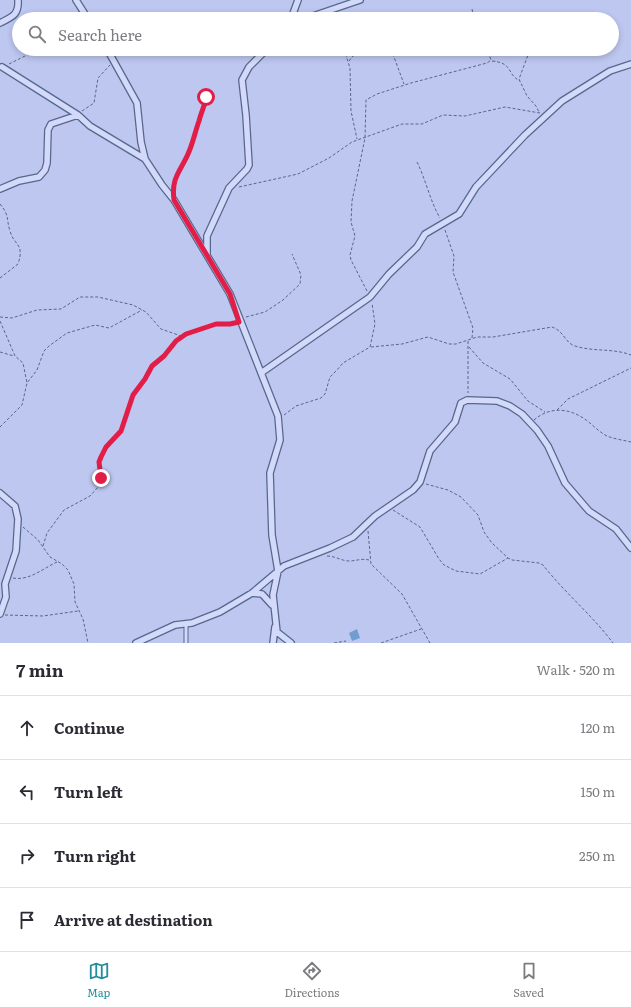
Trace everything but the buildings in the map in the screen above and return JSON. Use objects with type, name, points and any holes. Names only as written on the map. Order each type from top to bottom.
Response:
[{"type":"street","points":[[17,12],[18,0]]},
{"type":"street","points":[[76,0],[84,12]]},
{"type":"street","points":[[294,12],[298,0]]},
{"type":"street","points":[[325,12],[360,0]]},
{"type":"street","points":[[0,23],[12,17]]},
{"type":"street","points":[[111,56],[137,103],[140,115],[141,142],[145,159],[174,200],[190,230],[230,294],[239,322],[278,416],[280,440],[270,473],[272,535],[278,571],[272,605],[278,634],[291,643]]},
{"type":"street","points":[[207,255],[208,236],[229,188],[249,165],[242,80],[249,67],[259,56]]},
{"type":"street","points":[[261,373],[307,339],[370,297],[389,274],[417,247],[425,234],[459,214],[476,187],[548,113],[562,101],[610,71],[631,64]]},
{"type":"street","points":[[2,67],[78,115],[90,126],[145,159]]},
{"type":"street","points":[[0,189],[19,181],[39,177],[45,170],[47,163],[48,130],[51,124],[78,115]]},
{"type":"street","points":[[136,643],[175,625],[186,624],[220,612],[252,593],[286,565],[339,544],[353,536],[367,525],[375,516],[413,490],[420,482],[430,451],[452,426],[458,417],[461,403],[467,400],[503,402],[522,414],[531,422],[548,446],[565,483],[588,511],[616,529],[631,548]]},
{"type":"street","points":[[0,493],[15,506],[18,523],[16,551],[5,584],[6,597],[0,615]]},
{"type":"street","points":[[252,593],[262,594],[272,605]]},
{"type":"street","points":[[273,643],[275,625]]},
{"type":"lane","points":[[186,624],[186,643]]},
{"type":"path","points":[[2,67],[25,56]]},
{"type":"path","points":[[347,56],[352,81],[351,111],[357,139]]},
{"type":"path","points":[[349,62],[353,56]]},
{"type":"path","points":[[394,56],[404,85]]},
{"type":"path","points":[[489,56],[491,61]]},
{"type":"path","points":[[520,81],[522,67],[528,56]]},
{"type":"path","points":[[78,115],[94,103],[98,78],[114,60]]},
{"type":"path","points":[[370,347],[375,324],[370,297],[351,260],[350,255],[355,236],[352,222],[353,194],[365,138],[366,100],[377,94],[404,85],[491,61],[499,62],[509,67],[514,76],[520,81],[527,96],[540,113]]},
{"type":"path","points":[[172,188],[179,168],[185,161],[193,143],[199,119],[206,104],[206,97]]},
{"type":"path","points":[[238,188],[268,179],[298,174],[357,139],[365,138],[402,124],[422,124],[443,114],[465,116],[505,107],[548,113]]},
{"type":"path","points":[[417,162],[454,256],[453,272],[473,328],[472,339]]},
{"type":"path","points":[[0,204],[6,211],[9,219],[9,230],[18,242],[20,251],[18,264],[0,278]]},
{"type":"path","points":[[43,546],[47,533],[64,510],[90,496],[99,486],[101,478],[99,462],[101,457],[106,447],[121,431],[133,395],[145,379],[152,366],[164,356],[182,336],[216,324],[230,324],[239,322],[249,316],[265,312],[283,300],[300,284],[301,275],[292,254]]},
{"type":"path","points":[[0,318],[12,318],[37,310],[61,309],[75,299],[88,296],[124,302],[142,310],[162,330],[182,336]]},
{"type":"path","points":[[27,383],[37,370],[44,351],[60,337],[89,326],[109,328],[142,310]]},
{"type":"path","points":[[0,321],[15,356],[23,363],[27,383],[22,405],[0,427]]},
{"type":"path","points":[[284,415],[296,406],[325,394],[330,377],[343,363],[370,347],[402,344],[428,337],[452,344],[472,339],[552,327],[560,330],[570,344],[599,351],[617,351],[631,355]]},
{"type":"path","points":[[467,400],[468,341]]},
{"type":"path","points":[[469,346],[483,363],[510,379],[528,401],[545,412]]},
{"type":"path","points":[[0,352],[15,356]]},
{"type":"path","points":[[557,410],[568,399],[631,368]]},
{"type":"path","points":[[531,422],[545,412],[557,410],[578,414],[605,435],[631,442]]},
{"type":"path","points":[[420,482],[448,490],[461,497],[478,514],[484,532],[492,543],[508,558],[512,560],[540,563],[543,565],[568,593],[601,625],[613,643]]},
{"type":"path","points":[[387,507],[416,524],[426,534],[444,565],[456,571],[464,574],[480,574],[508,558]]},
{"type":"path","points":[[18,523],[43,546],[50,557],[68,570],[74,584],[75,602],[83,619],[88,643]]},
{"type":"path","points":[[367,525],[369,560],[374,568],[402,594],[430,643]]},
{"type":"path","points":[[325,556],[334,556],[347,561],[364,559],[369,560]]},
{"type":"path","points":[[7,577],[25,579],[57,561]]},
{"type":"path","points":[[0,615],[44,616],[78,611]]},
{"type":"path","points":[[381,643],[422,628]]},
{"type":"path","points":[[334,643],[346,641]]},
{"type":"route","points":[[101,478],[99,462],[101,457],[106,447],[121,431],[133,395],[142,384],[149,370],[156,361],[164,356],[176,341],[186,334],[216,324],[235,324],[239,322],[230,294],[190,230],[174,200],[172,188],[179,168],[185,161],[193,143],[199,119],[206,104],[206,97]]}]
